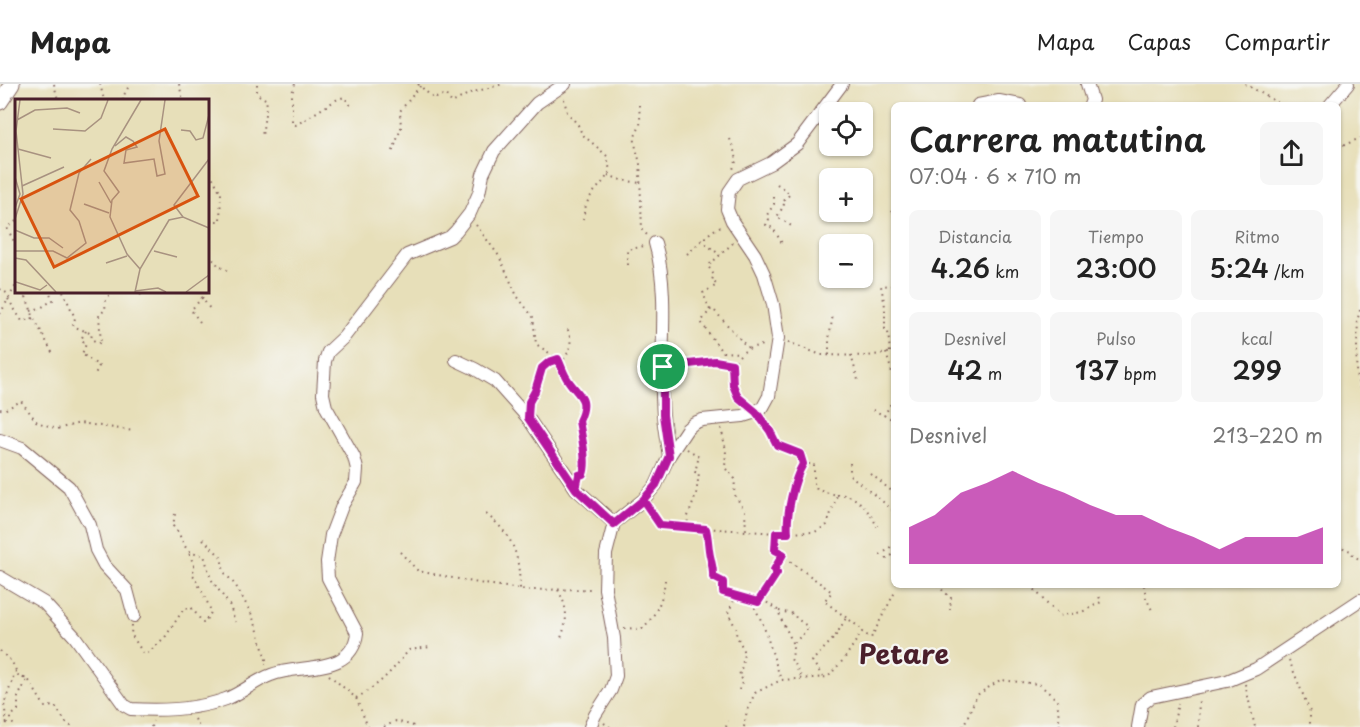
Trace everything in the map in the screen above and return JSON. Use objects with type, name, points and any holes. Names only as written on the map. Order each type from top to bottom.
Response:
[{"type":"street","points":[[0,102],[12,84]]},
{"type":"street","points":[[590,727],[611,690],[616,676],[612,627],[605,589],[606,554],[614,524],[643,500],[656,485],[669,456],[694,423],[756,412],[763,407],[769,396],[777,343],[773,304],[764,274],[755,255],[732,221],[727,209],[729,192],[738,179],[771,163],[797,144],[842,84]]},
{"type":"street","points":[[1087,84],[1091,102]]},
{"type":"street","points":[[1333,102],[1348,84]]},
{"type":"street","points":[[0,577],[44,603],[75,637],[124,705],[131,709],[197,707],[227,699],[265,678],[300,668],[320,668],[345,657],[356,641],[357,633],[328,578],[327,562],[331,535],[342,506],[356,482],[357,469],[354,457],[326,407],[323,394],[325,361],[328,352],[344,337],[407,255],[450,237],[470,213],[479,193],[483,174],[494,152],[537,104],[562,86]]},
{"type":"street","points":[[994,102],[1012,102]]},
{"type":"street","points":[[655,243],[661,284],[663,415],[669,456]]},
{"type":"street","points":[[456,360],[495,381],[528,418],[576,489],[614,524]]},
{"type":"street","points":[[0,440],[22,448],[69,488],[90,525],[96,550],[104,565],[127,590],[134,616]]},
{"type":"street","points":[[1138,727],[1142,704],[1151,697],[1181,692],[1244,675],[1305,638],[1360,600]]},
{"type":"path","points":[[54,84],[58,99]]},
{"type":"path","points":[[100,84],[104,99]]},
{"type":"path","points":[[123,99],[130,84]]},
{"type":"path","points":[[179,84],[183,99]]},
{"type":"path","points":[[257,84],[257,94],[267,100],[262,136]]},
{"type":"path","points":[[295,84],[292,93],[292,121],[296,125],[336,99],[344,98],[351,106]]},
{"type":"path","points":[[393,151],[401,128],[400,111],[419,85],[434,99],[445,94],[452,103],[470,93],[503,84]]},
{"type":"path","points":[[1245,84],[1277,102]]},
{"type":"path","points":[[562,86],[567,112],[582,134],[607,156],[610,171],[609,175],[591,193],[583,219]]},
{"type":"path","points":[[639,105],[640,124],[634,134],[635,151],[642,165],[640,183],[642,230],[655,243]]},
{"type":"path","points":[[1341,146],[1360,138]]},
{"type":"path","points":[[729,192],[737,159],[730,139]]},
{"type":"path","points":[[208,169],[221,193],[220,221],[208,221]]},
{"type":"path","points":[[609,175],[621,180],[640,183]]},
{"type":"path","points":[[777,184],[790,194],[782,202]]},
{"type":"path","points":[[783,245],[773,228],[766,225],[767,215],[774,204],[774,197],[784,205],[777,217],[793,227]]},
{"type":"path","points":[[470,213],[473,221],[499,255],[517,296],[533,317],[536,344],[558,359],[567,379],[580,392],[583,403],[579,421],[583,434],[585,466],[583,474],[579,475],[576,489]]},
{"type":"path","points":[[687,254],[712,231],[732,221]]},
{"type":"path","points":[[15,222],[7,228],[15,244]]},
{"type":"path","points":[[710,310],[703,293],[717,285],[712,280],[714,275],[708,266],[743,236]]},
{"type":"path","points":[[701,240],[720,255]]},
{"type":"path","points":[[628,265],[627,250],[655,243]]},
{"type":"path","points":[[208,258],[216,261],[218,266],[227,270]]},
{"type":"path","points":[[788,533],[787,513],[803,464],[800,454],[777,445],[756,412],[738,397],[733,385],[732,364],[748,348],[777,343],[820,355],[890,353],[881,286],[891,285]]},
{"type":"path","points":[[0,314],[15,287]]},
{"type":"path","points":[[0,289],[9,297],[22,321],[34,318]]},
{"type":"path","points":[[24,292],[34,318],[54,356]]},
{"type":"path","points":[[31,311],[53,300],[49,292]]},
{"type":"path","points":[[63,292],[75,318],[73,326],[92,334],[91,339],[101,344],[99,315],[105,310],[106,300],[111,292]]},
{"type":"path","points":[[136,292],[144,297]]},
{"type":"path","points":[[200,322],[191,310],[206,292]]},
{"type":"path","points":[[202,298],[210,309]]},
{"type":"path","points":[[710,310],[713,309],[721,316],[730,330],[748,348]]},
{"type":"path","points":[[710,310],[701,322],[722,352],[740,354]]},
{"type":"path","points":[[1360,310],[1356,374],[1360,389]]},
{"type":"path","points":[[829,355],[833,314]]},
{"type":"path","points":[[560,364],[569,350],[568,329]]},
{"type":"path","points":[[86,331],[81,339],[86,344],[82,354],[99,366],[95,374]]},
{"type":"path","points":[[851,355],[858,380]]},
{"type":"path","points":[[528,418],[529,402],[542,368],[558,359]]},
{"type":"path","points":[[663,367],[715,361],[732,364]]},
{"type":"path","points":[[0,410],[21,401],[37,422],[57,429],[80,423],[134,431]]},
{"type":"path","points":[[884,416],[891,405]]},
{"type":"path","points":[[873,410],[891,419]]},
{"type":"path","points":[[719,419],[726,450],[725,468],[735,479],[734,494],[745,511],[746,532]]},
{"type":"path","points":[[677,444],[699,456],[695,471],[699,473],[696,495],[687,519],[689,527]]},
{"type":"path","points":[[803,464],[814,464],[814,483],[817,490],[837,495],[844,494],[857,501],[870,514],[877,526]]},
{"type":"path","points":[[850,464],[850,475],[891,509]]},
{"type":"path","points":[[871,474],[891,491]]},
{"type":"path","points":[[643,500],[660,525],[788,533],[815,532],[827,525],[837,495]]},
{"type":"path","points":[[134,616],[131,634],[143,652],[148,652],[156,646],[183,610],[191,607],[203,623],[211,613],[211,608],[202,596],[192,573],[195,568],[188,550],[179,532],[173,526],[175,513]]},
{"type":"path","points":[[486,514],[508,535],[517,555],[520,589]]},
{"type":"path","points":[[706,529],[710,542],[708,548],[714,564],[713,577],[723,582],[723,592],[758,602]]},
{"type":"path","points":[[776,533],[775,550],[832,592],[824,601],[872,638],[895,592]]},
{"type":"path","points":[[203,539],[221,557],[224,573],[236,586],[251,613],[267,663],[260,666],[265,678]]},
{"type":"path","points":[[880,555],[891,546]]},
{"type":"path","points":[[1341,546],[1352,550],[1353,555],[1360,560]]},
{"type":"path","points":[[188,550],[204,555],[211,579],[230,606],[235,622]]},
{"type":"path","points":[[400,552],[417,571],[483,584],[520,589],[605,589]]},
{"type":"path","points":[[781,680],[763,624],[755,608],[777,573],[774,570],[783,554]]},
{"type":"path","points":[[886,560],[891,556]]},
{"type":"path","points":[[612,627],[642,629],[653,618],[658,608],[665,580]]},
{"type":"path","points":[[941,588],[951,597],[950,610]]},
{"type":"path","points":[[1034,588],[1061,616],[1082,612],[1101,602],[1098,593]]},
{"type":"path","points":[[1144,588],[1146,598],[1153,612]]},
{"type":"path","points":[[558,590],[566,607],[561,638]]},
{"type":"path","points":[[736,596],[728,613],[737,630],[736,635],[744,648],[745,656],[739,676],[743,680],[739,690]]},
{"type":"path","points":[[761,598],[779,611],[794,614],[807,626],[807,630],[792,645]]},
{"type":"path","points":[[779,611],[778,615],[790,633],[794,652],[791,659],[802,678]]},
{"type":"path","points":[[822,677],[813,661],[835,637],[846,618]]},
{"type":"path","points":[[744,727],[747,710],[754,693],[781,680],[828,677],[844,659],[862,632]]},
{"type":"path","points":[[356,698],[385,679],[409,650],[430,647]]},
{"type":"path","points":[[1285,649],[1310,712],[1310,727]]},
{"type":"path","points":[[0,656],[2,652],[12,662],[22,678],[27,680],[18,697],[18,710],[11,716],[11,722],[15,727]]},
{"type":"path","points":[[320,668],[356,698],[368,727]]},
{"type":"path","points":[[0,725],[7,723],[4,704],[16,671]]},
{"type":"path","points":[[1244,675],[1255,727]]},
{"type":"path","points":[[22,678],[28,679],[45,707],[55,706],[67,724],[73,727]]},
{"type":"path","points":[[963,727],[977,695],[999,680],[1039,684],[1057,700],[1060,727]]},
{"type":"path","points":[[1198,727],[1199,686]]},
{"type":"path","points":[[1173,727],[1181,692]]},
{"type":"path","points":[[384,727],[396,721],[417,727]]},
{"type":"path","points":[[726,727],[728,721]]},
{"type":"district","name":"Petare","points":[[904,655]]},
{"type":"route","points":[[663,367],[663,415],[669,456],[656,485],[643,500],[614,524],[576,489],[579,475],[583,474],[585,469],[583,434],[579,421],[584,408],[580,392],[567,379],[558,359],[543,365],[529,402],[528,418],[576,489],[614,524],[621,519],[643,500],[660,525],[706,529],[710,542],[708,548],[714,564],[713,577],[723,582],[723,592],[758,602],[777,573],[774,570],[783,554],[775,550],[776,533],[788,533],[787,513],[803,464],[800,454],[777,445],[756,412],[738,397],[733,385],[732,364],[715,361],[663,367]]}]
